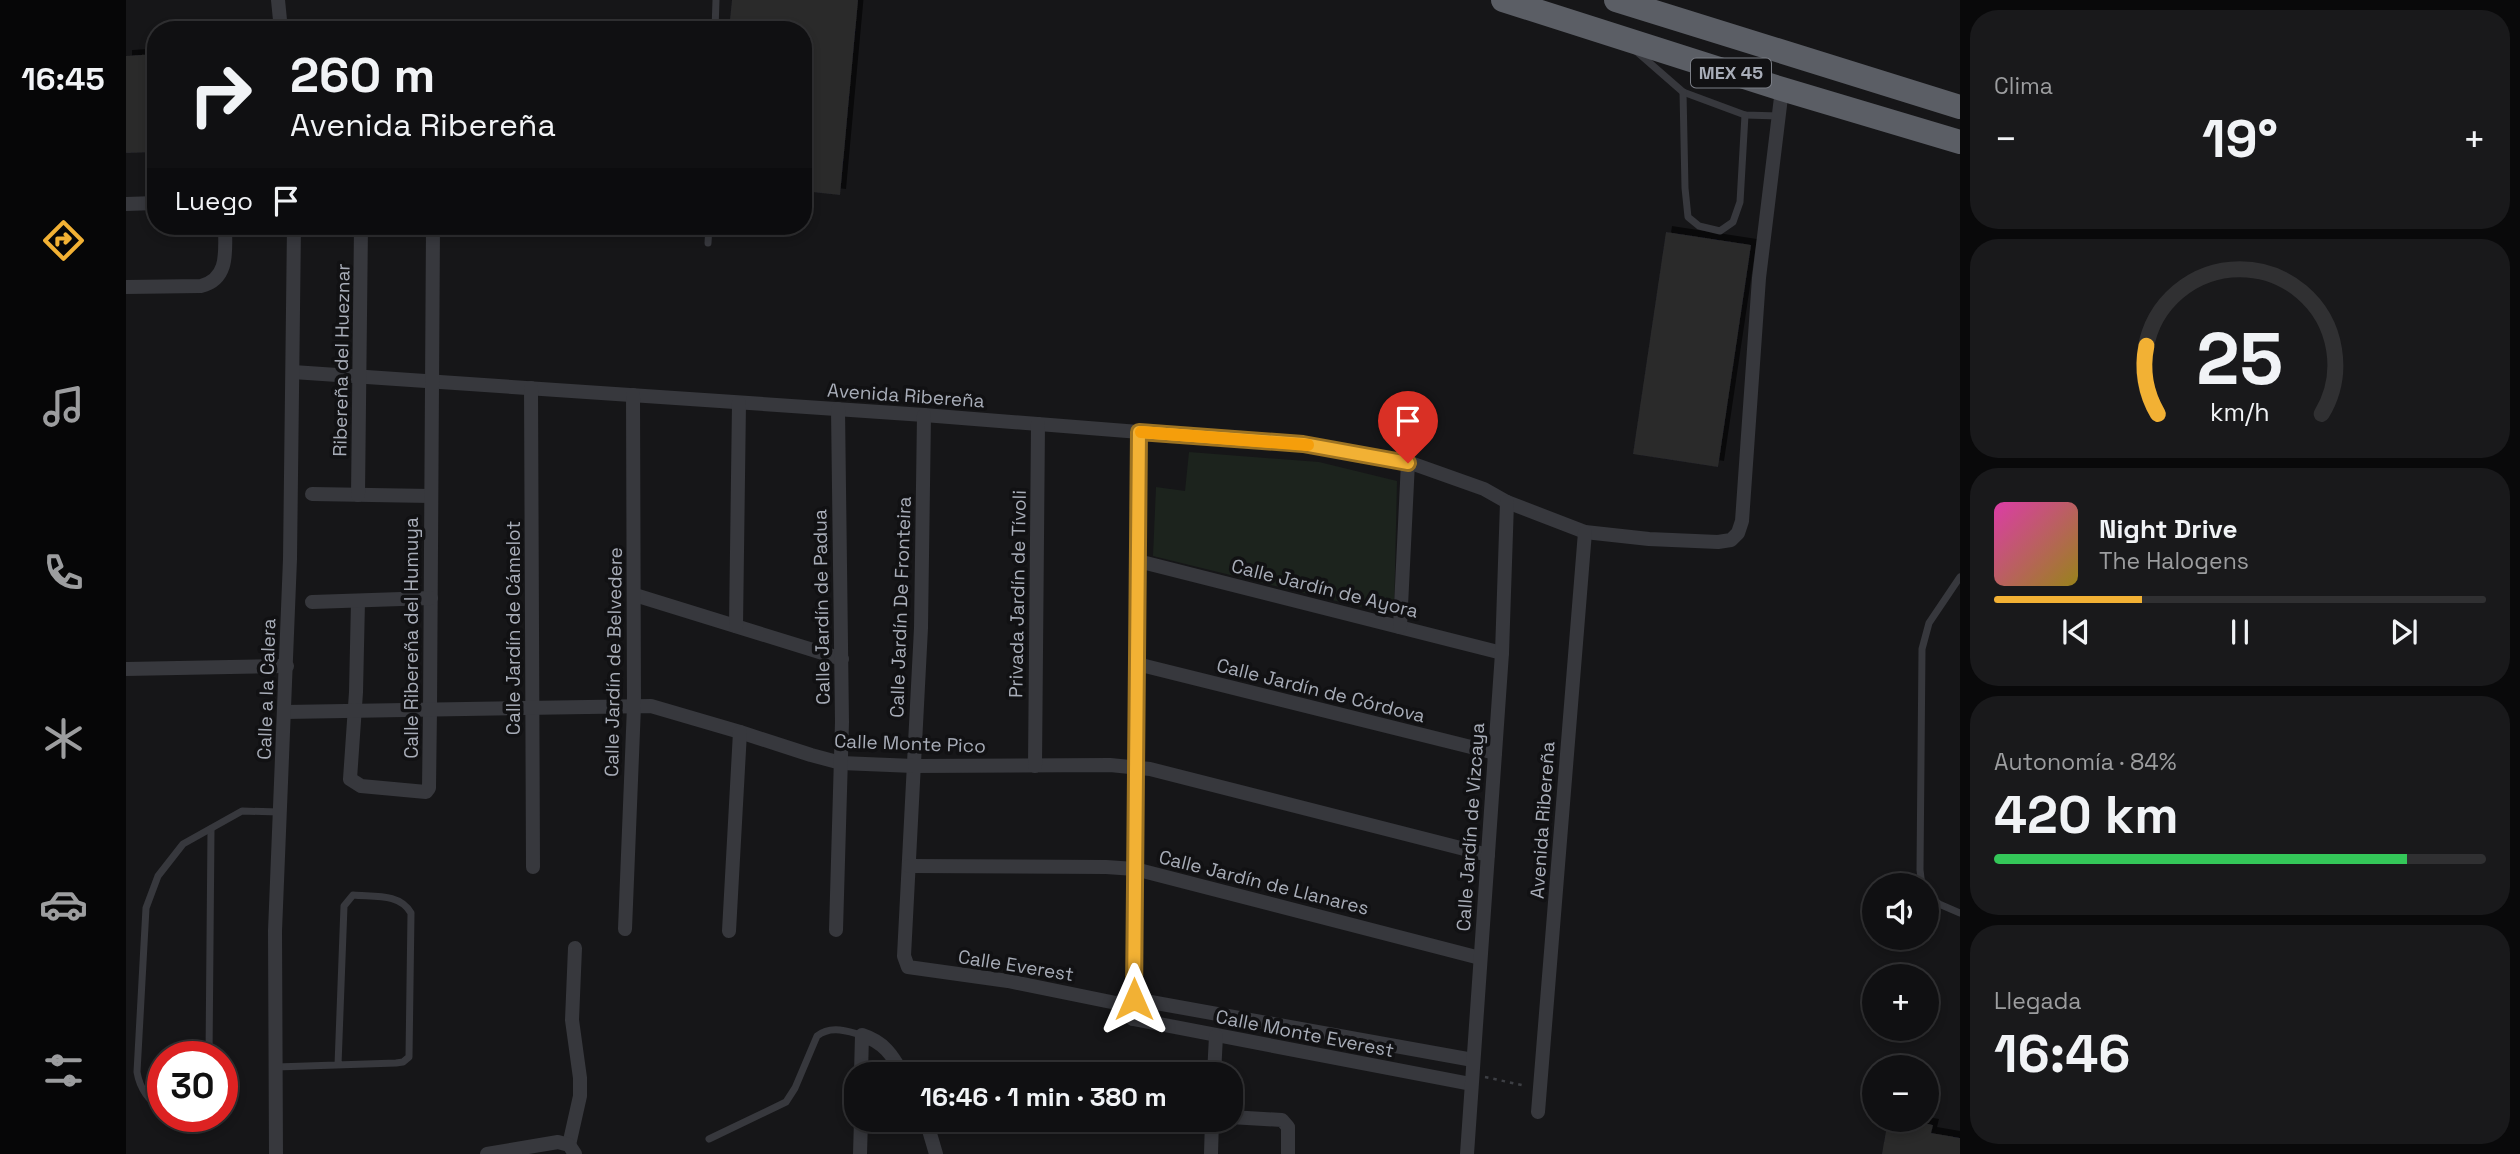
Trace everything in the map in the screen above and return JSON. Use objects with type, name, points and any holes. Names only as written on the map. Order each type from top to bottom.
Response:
[{"type":"highway","name":"MEX 45","points":[[1503,0],[1782,89],[1960,142]]},
{"type":"highway","name":"MEX 45","points":[[1616,0],[1960,107]]},
{"type":"street","points":[[278,0],[280,21]]},
{"type":"street","points":[[1779,116],[1782,89]]},
{"type":"street","name":"Avenida Ribereña","points":[[293,372],[1303,444],[1408,463],[1484,489],[1507,502],[1585,532],[1649,539],[1718,542],[1731,540],[1738,533],[1742,521],[1759,278],[1779,116]]},
{"type":"street","points":[[126,204],[147,203]]},
{"type":"street","points":[[126,288],[201,286],[213,282],[219,277],[224,264],[225,235]]},
{"type":"street","name":"Calle a la Calera","points":[[275,1154],[275,931],[287,666],[294,235]]},
{"type":"street","name":"Ribereña del Hueznar","points":[[358,495],[361,235]]},
{"type":"street","name":"Calle Ribereña del Humuya","points":[[358,601],[350,779],[361,786],[426,792],[429,788],[430,710],[433,235]]},
{"type":"street","name":"Calle Jardín de Cámelot","points":[[531,388],[533,867]]},
{"type":"street","name":"Calle Jardín de Belvedere","points":[[625,929],[634,706],[633,396]]},
{"type":"street","points":[[736,626],[739,403]]},
{"type":"street","name":"Calle Jardín de Padua","points":[[836,930],[842,659],[838,410]]},
{"type":"street","name":"Calle Jardín De Fronteira","points":[[908,967],[904,956],[922,586],[924,415]]},
{"type":"street","name":"Privada Jardín de Tívoli","points":[[1035,766],[1038,424]]},
{"type":"street","points":[[1133,1019],[1139,432]]},
{"type":"street","points":[[1400,627],[1408,463]]},
{"type":"street","points":[[312,494],[431,496]]},
{"type":"street","name":"Calle Jardín de Vizcaya","points":[[1467,1154],[1502,653],[1507,502]]},
{"type":"street","name":"Avenida Ribereña","points":[[1538,1112],[1585,532]]},
{"type":"street","name":"Calle Jardín de Ayora","points":[[1138,561],[1502,653]]},
{"type":"street","points":[[635,595],[842,659]]},
{"type":"street","points":[[312,603],[431,598]]},
{"type":"street","name":"Calle Jardín de Córdova","points":[[1137,664],[1495,753]]},
{"type":"street","points":[[126,669],[287,666]]},
{"type":"street","name":"Calle Monte Pico","points":[[285,712],[651,706],[841,762],[914,766],[1135,767],[1488,855]]},
{"type":"street","points":[[729,931],[740,732]]},
{"type":"street","name":"Calle Jardín de Llanares","points":[[909,866],[1106,867],[1135,870],[1480,958]]},
{"type":"street","points":[[487,1154],[558,1142],[572,1150],[580,1096],[572,1020],[575,948]]},
{"type":"street","name":"Calle Everest","points":[[908,967],[1008,981],[1116,1003],[1134,999]]},
{"type":"street","name":"Calle Monte Everest","points":[[1134,999],[1472,1073]]},
{"type":"street","points":[[1116,1003],[1133,1019]]},
{"type":"street","name":"Calle Monte Everest","points":[[1133,1019],[1216,1036],[1472,1073]]},
{"type":"street","points":[[862,1062],[862,1035],[880,1042],[896,1062]]},
{"type":"street","points":[[1215,1062],[1216,1036]]},
{"type":"street","points":[[1243,1118],[1282,1120],[1288,1127],[1288,1154]]},
{"type":"street","points":[[860,1154],[861,1132]]},
{"type":"street","points":[[930,1132],[936,1154]]},
{"type":"street","points":[[1211,1154],[1212,1132]]},
{"type":"lane","points":[[715,21],[716,0]]},
{"type":"lane","points":[[1620,37],[1683,92],[1745,115],[1779,116]]},
{"type":"lane","points":[[1683,92],[1688,217],[1699,226],[1720,231],[1733,222],[1740,202],[1745,115]]},
{"type":"lane","points":[[708,235],[708,243]]},
{"type":"lane","points":[[1920,873],[1922,649],[1929,623],[1960,577]]},
{"type":"lane","points":[[147,1096],[139,1086],[137,1072],[146,908],[158,876],[183,844],[242,811],[279,812]]},
{"type":"lane","points":[[209,1041],[211,829]]},
{"type":"lane","points":[[275,1068],[396,1063],[409,1057],[411,913],[406,904],[399,900],[354,895],[344,906],[338,1065]]},
{"type":"lane","points":[[1939,904],[1960,912]]},
{"type":"lane","points":[[709,1139],[786,1102],[795,1088],[817,1036],[824,1031],[838,1029],[862,1035]]},
{"type":"path","points":[[1472,1073],[1540,1089]]},
{"type":"shaded area","points":[[1189,452],[1319,462],[1397,481],[1394,615],[1153,556],[1156,487],[1185,491]]},
{"type":"building","points":[[732,0],[858,0],[840,195],[812,192],[812,21],[730,21]]},
{"type":"building","points":[[147,55],[147,152],[126,153],[126,56]]},
{"type":"building","points":[[1666,232],[1751,245],[1718,467],[1633,454]]},
{"type":"building","points":[[1886,1132],[1931,1132],[1960,1138],[1960,1154],[1882,1154]]},
{"type":"slow traffic","points":[[1141,432],[1308,445]]},
{"type":"route","points":[[1134,999],[1139,432],[1303,444],[1408,463]]}]
